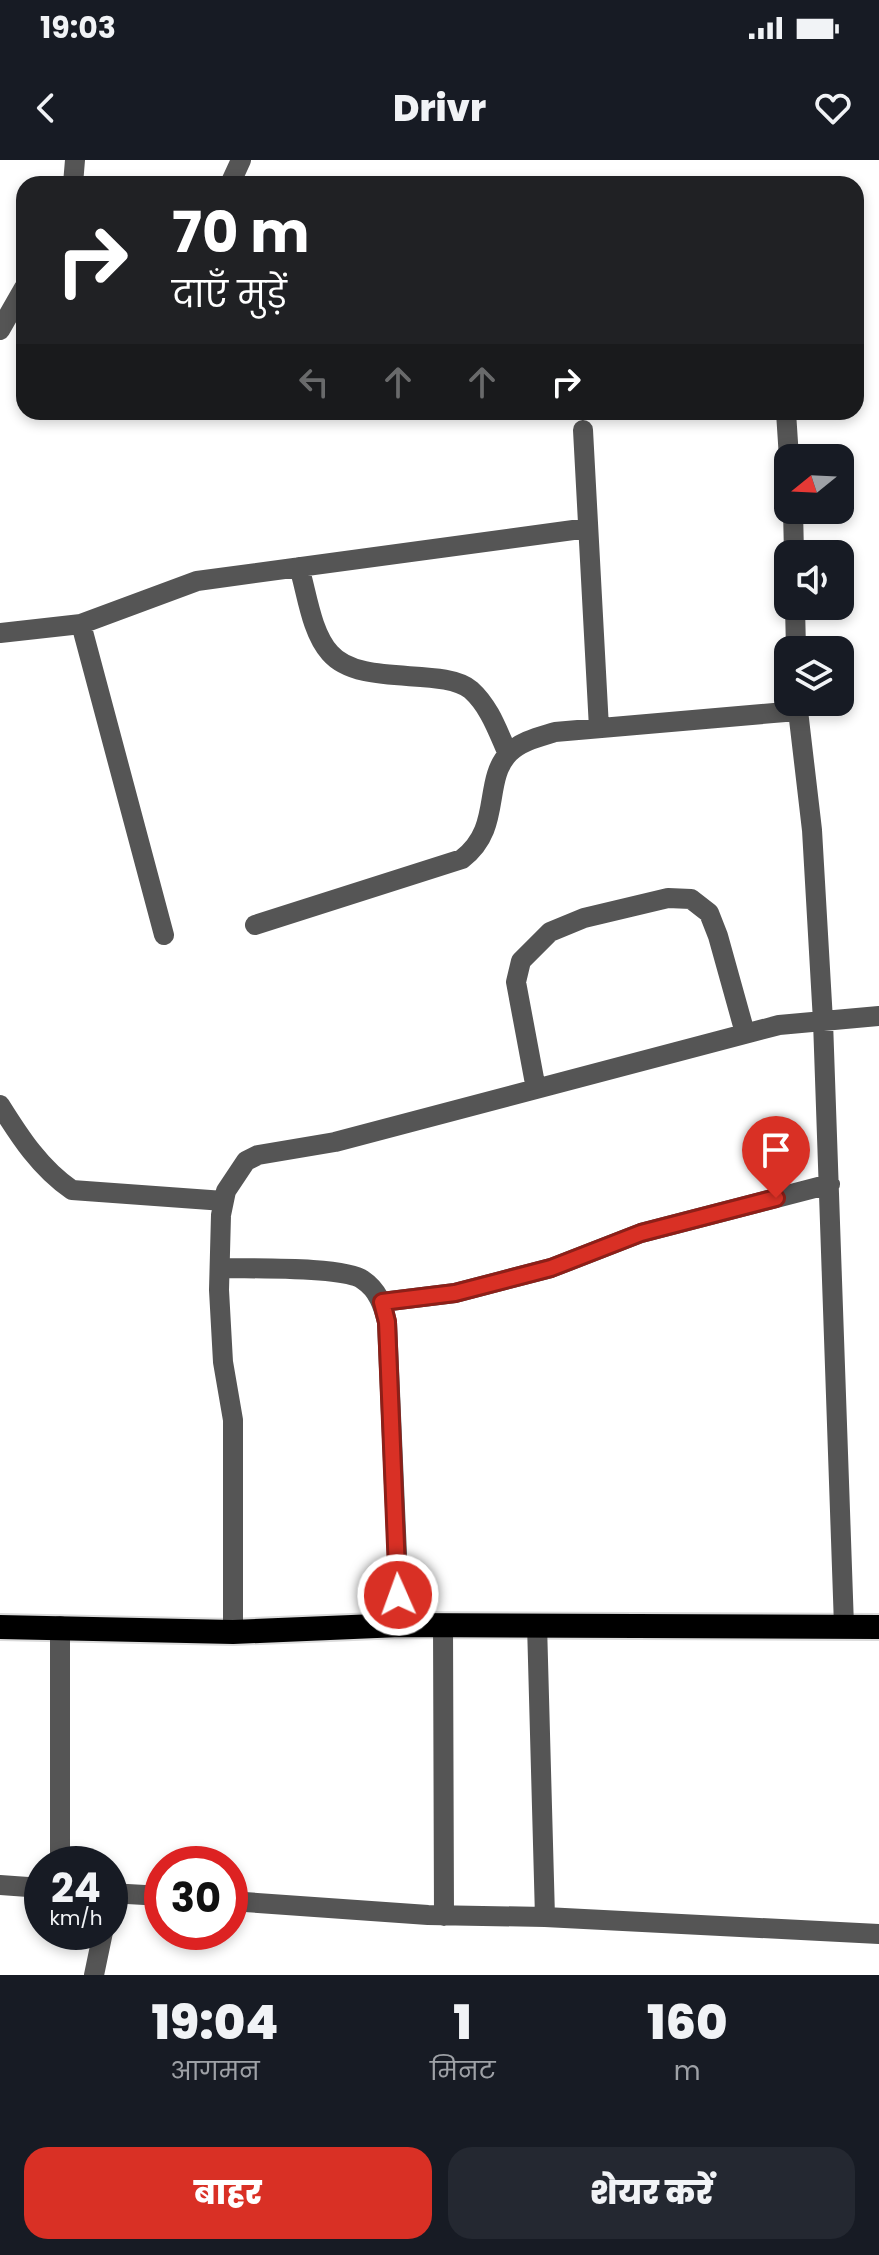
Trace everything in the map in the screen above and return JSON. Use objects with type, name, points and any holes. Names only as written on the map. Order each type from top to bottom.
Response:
[{"type":"highway","points":[[0,1627],[233,1632],[400,1625],[879,1627]]},
{"type":"street","points":[[0,330],[16,294]]},
{"type":"street","points":[[787,420],[788,444]]},
{"type":"street","points":[[583,430],[599,728]]},
{"type":"street","points":[[0,633],[81,624],[197,581],[588,528]]},
{"type":"street","points":[[299,567],[319,634],[330,653],[342,662],[388,676],[441,680],[469,688],[490,714],[508,754]]},
{"type":"street","points":[[81,624],[164,935]]},
{"type":"street","points":[[255,925],[462,859],[476,848],[488,825],[500,770],[508,754],[526,741],[555,732],[774,709]]},
{"type":"street","points":[[798,716],[812,830],[823,1021],[844,1626]]},
{"type":"street","points":[[536,1089],[516,982],[521,961],[550,932],[584,918],[668,898],[691,899],[709,913],[745,1033]]},
{"type":"street","points":[[233,1632],[233,1420],[223,1362],[221,1268],[224,1201],[237,1170],[258,1155],[335,1142],[745,1033],[779,1025],[879,1016]]},
{"type":"street","points":[[0,1105],[37,1159],[53,1177],[72,1190],[224,1201]]},
{"type":"street","points":[[382,1302],[455,1293],[551,1268],[641,1233],[830,1184]]},
{"type":"street","points":[[221,1268],[349,1275],[361,1278],[382,1302],[387,1322],[400,1625]]},
{"type":"street","points":[[537,1624],[545,1917]]},
{"type":"street","points":[[443,1625],[444,1916]]},
{"type":"street","points":[[60,1626],[60,1846]]},
{"type":"street","points":[[0,1885],[24,1887]]},
{"type":"street","points":[[248,1902],[444,1916],[545,1917],[879,1934]]},
{"type":"street","points":[[94,1975],[99,1950]]},
{"type":"route","points":[[398,1595],[387,1322],[382,1302],[455,1293],[551,1268],[641,1233],[776,1198]]}]
